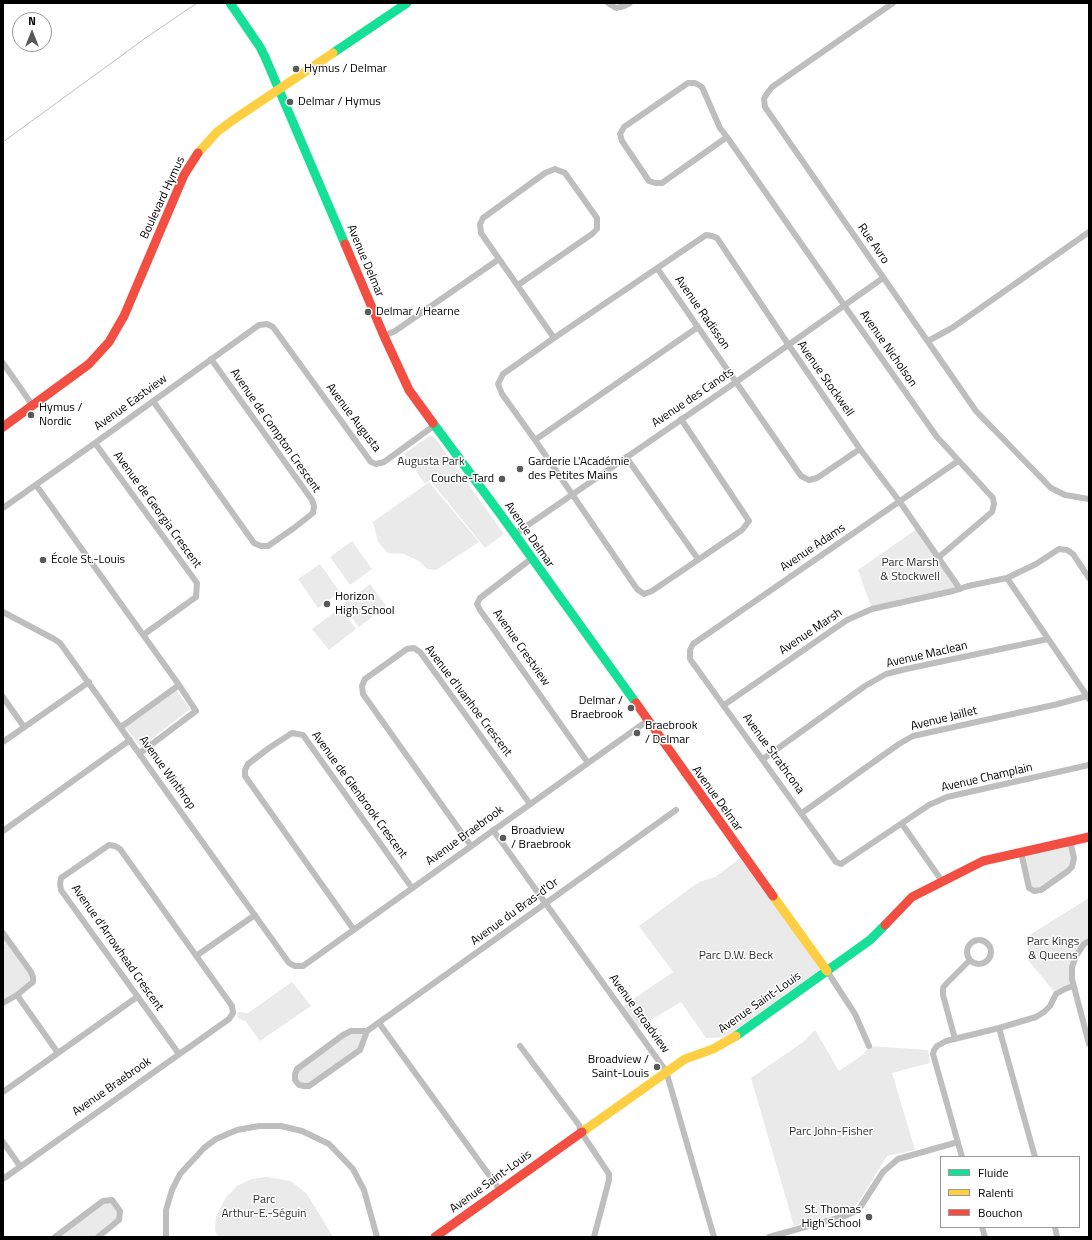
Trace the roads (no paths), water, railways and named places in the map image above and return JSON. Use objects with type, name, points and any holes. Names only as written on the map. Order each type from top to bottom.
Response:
[{"type":"street","name":"Avenue Delmar","points":[[230,3],[260,47],[384,336],[409,390],[515,534],[531,559],[826,971],[855,1014],[869,1046]]},
{"type":"street","name":"Boulevard Hymus","points":[[3,427],[89,364],[112,338],[127,309],[181,181],[200,150],[210,138],[406,3]]},
{"type":"street","points":[[608,3],[616,8],[630,3]]},
{"type":"street","name":"Rue Avro","points":[[893,3],[777,83],[768,92],[764,101],[767,111],[976,410],[1051,488],[1065,495],[1089,499]]},
{"type":"street","name":"Avenue Nicholson","points":[[727,137],[662,183],[655,184],[649,181],[622,142],[620,134],[624,127],[688,83],[695,83],[702,87],[720,128],[727,137],[844,306],[937,437],[993,498],[994,504],[992,512],[939,557]]},
{"type":"street","points":[[518,285],[598,229],[597,218],[565,173],[555,169],[545,173],[483,218],[480,224],[481,233],[554,338]]},
{"type":"street","points":[[928,342],[952,328],[1089,232]]},
{"type":"street","name":"Avenue Stockwell","points":[[656,268],[706,235],[718,238],[860,449],[900,502],[960,589]]},
{"type":"street","points":[[384,336],[395,331],[499,259]]},
{"type":"street","points":[[656,268],[504,374],[498,384],[502,394],[637,588],[644,594],[652,591],[742,530],[748,521],[681,419]]},
{"type":"street","name":"Avenue Radisson","points":[[656,268],[801,476],[809,480],[818,478],[860,449]]},
{"type":"street","name":"Avenue des Canots","points":[[515,534],[736,382],[883,278]]},
{"type":"street","name":"Avenue Eastview","points":[[3,508],[259,325],[267,324],[273,327]]},
{"type":"street","name":"Avenue Augusta","points":[[273,327],[371,462],[376,464],[384,462],[435,425]]},
{"type":"street","points":[[535,440],[698,327]]},
{"type":"street","name":"Avenue de Compton Crescent","points":[[153,401],[254,543],[261,546],[268,546],[294,528],[313,513],[314,506],[312,500],[211,359]]},
{"type":"street","points":[[3,363],[33,406]]},
{"type":"street","name":"Avenue de Georgia Crescent","points":[[95,443],[197,583],[196,597],[143,635]]},
{"type":"street","points":[[626,457],[698,559]]},
{"type":"street","name":"Avenue Adams","points":[[690,658],[690,650],[693,644],[900,502],[958,460]]},
{"type":"street","points":[[36,484],[196,711],[140,753]]},
{"type":"street","name":"Avenue Marsh","points":[[724,705],[847,620],[872,609],[1007,578],[1036,564],[1059,549],[1067,550],[1073,554],[1089,578]]},
{"type":"street","name":"Avenue Crestview","points":[[531,559],[480,598],[478,604],[480,610],[588,762]]},
{"type":"street","points":[[1007,578],[1088,697]]},
{"type":"street","name":"Avenue Winthrop","points":[[3,612],[54,639],[60,644],[140,753],[289,963],[295,966]]},
{"type":"street","name":"Avenue Maclean","points":[[763,759],[864,686],[886,674],[1048,639]]},
{"type":"street","name":"Avenue d'Ivanhoe Crescent","points":[[471,846],[363,694],[362,686],[365,679],[391,660],[407,649],[414,648],[420,652],[530,804]]},
{"type":"street","name":"Avenue Strathcona","points":[[690,658],[802,812],[836,862]]},
{"type":"street","points":[[3,742],[89,682]]},
{"type":"street","points":[[121,727],[179,685]]},
{"type":"street","points":[[3,697],[24,727]]},
{"type":"street","name":"Avenue Jaillet","points":[[802,812],[899,744],[913,736],[1088,697]]},
{"type":"street","name":"Avenue Braebrook","points":[[295,966],[303,966],[647,720]]},
{"type":"street","name":"Avenue de Glenbrook Crescent","points":[[354,930],[245,776],[245,770],[248,764],[269,748],[292,733],[303,735],[412,888]]},
{"type":"street","points":[[3,831],[130,740]]},
{"type":"street","name":"Avenue Champlain","points":[[836,862],[841,864],[845,862],[929,805],[947,797],[1089,765]]},
{"type":"street","name":"Avenue du Bras-d'Or","points":[[367,1031],[360,1050],[309,1086],[299,1085],[295,1080],[297,1069],[343,1035],[351,1031],[367,1031],[379,1023],[676,810]]},
{"type":"street","points":[[902,824],[942,881]]},
{"type":"street","name":"Avenue Broadview","points":[[493,830],[666,1071],[714,1237]]},
{"type":"street","name":"Avenue Saint-Louis","points":[[434,1237],[666,1071],[685,1059],[713,1049],[735,1037],[870,940],[912,897],[983,861],[1089,837]]},
{"type":"street","points":[[1021,852],[1030,888],[1034,891],[1041,890],[1068,871],[1072,866],[1074,858],[1070,841]]},
{"type":"street","name":"Avenue d'Arrowhead Crescent","points":[[179,1054],[61,890],[61,878],[109,845],[120,849],[232,1006],[233,1013]]},
{"type":"street","points":[[196,956],[255,915]]},
{"type":"street","points":[[3,933],[33,977],[33,982],[17,995],[3,1003]]},
{"type":"street","points":[[976,940],[984,941],[990,946],[991,954],[987,961],[975,964],[970,960],[967,951],[970,944],[976,940]]},
{"type":"street","points":[[1089,941],[1084,944],[1076,956],[1072,967],[1073,986],[1089,1044]]},
{"type":"street","points":[[956,1039],[943,995],[943,988],[970,960]]},
{"type":"street","points":[[962,1156],[933,1054],[937,1046],[946,1041],[1036,1017],[1050,1006],[1056,994],[1073,986]]},
{"type":"street","points":[[17,995],[58,1053]]},
{"type":"street","points":[[3,1092],[137,997]]},
{"type":"street","name":"Avenue Braebrook","points":[[3,1179],[229,1019],[233,1013]]},
{"type":"street","points":[[379,1023],[500,1190]]},
{"type":"street","points":[[999,1028],[1035,1156]]},
{"type":"street","points":[[520,1046],[579,1125],[581,1132],[609,1174],[609,1180],[594,1237]]},
{"type":"street","points":[[166,1237],[166,1210],[172,1190],[180,1174],[204,1148],[216,1139],[237,1130],[259,1126],[281,1126],[302,1131],[329,1144],[353,1169],[364,1190],[377,1237]]},
{"type":"street","points":[[3,1142],[20,1166]]},
{"type":"street","points":[[769,1237],[850,1214],[861,1206],[883,1172],[898,1159],[958,1142]]},
{"type":"street","points":[[55,1237],[103,1201],[112,1200],[120,1211],[119,1220],[98,1237]]},
{"type":"tram line","points":[[3,142],[147,37],[197,3]]},
{"type":"place","name":"Hymus / Delmar","points":[[296,69]]},
{"type":"place","name":"Delmar / Hymus","points":[[290,102]]},
{"type":"place","name":"Delmar / Hearne","points":[[368,312]]},
{"type":"place","name":"Hymus / Nordic","points":[[31,415]]},
{"type":"place","name":"Garderie L'Académie des Petites Mains","points":[[520,469]]},
{"type":"place","name":"Couche-Tard","points":[[502,479]]},
{"type":"place","name":"École St.-Louis","points":[[43,560]]},
{"type":"place","name":"Horizon High School","points":[[327,604]]},
{"type":"place","name":"Delmar / Braebrook","points":[[631,708]]},
{"type":"place","name":"Braebrook / Delmar","points":[[637,733]]},
{"type":"place","name":"Broadview / Braebrook","points":[[503,838]]},
{"type":"place","name":"Broadview / Saint-Louis","points":[[657,1067]]},
{"type":"place","name":"St. Thomas High School","points":[[869,1217]]},
{"type":"park label","name":"Augusta Park","points":[[431,462]]},
{"type":"park label","name":"Parc Marsh & Stockwell","points":[[910,570]]},
{"type":"park label","name":"Parc Kings & Queens","points":[[1053,949]]},
{"type":"park label","name":"Parc D.W. Beck","points":[[736,956]]},
{"type":"park label","name":"Parc John-Fisher","points":[[831,1132]]},
{"type":"park label","name":"Parc Arthur-E.-Séguin","points":[[264,1207]]}]
